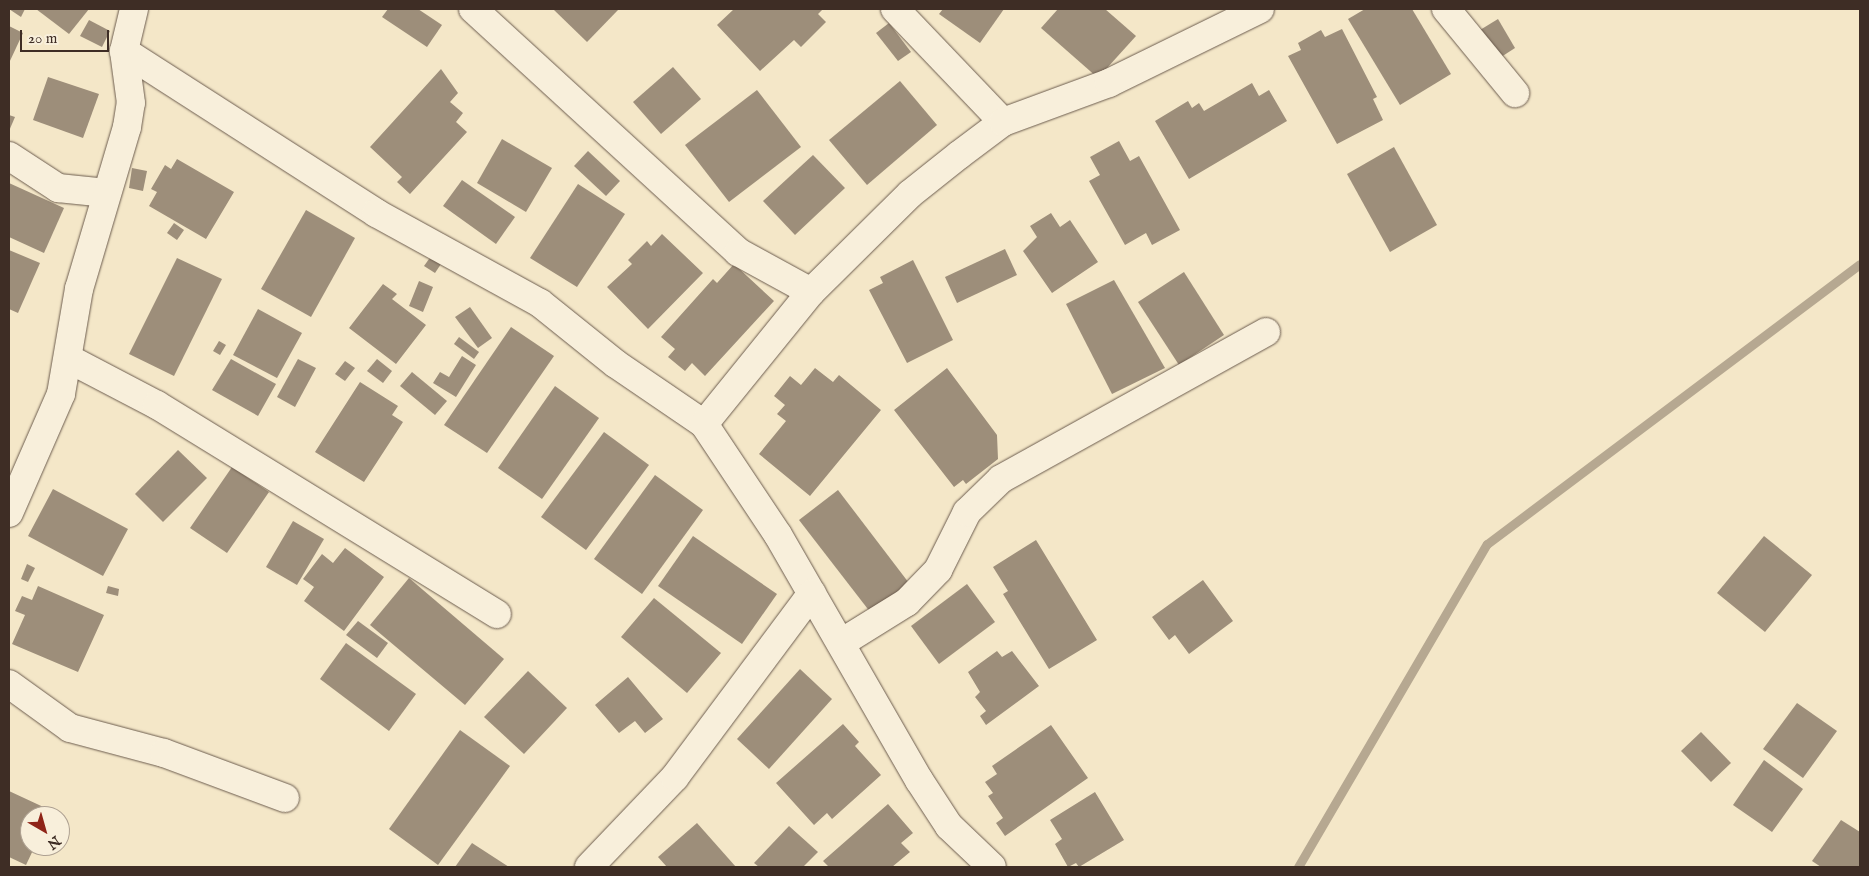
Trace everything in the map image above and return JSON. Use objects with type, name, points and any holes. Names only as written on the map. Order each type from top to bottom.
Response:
[{"type":"street","points":[[9,513],[61,394],[69,359],[79,289],[132,103],[124,51],[134,9]]},
{"type":"street","points":[[473,9],[738,252],[811,292]]},
{"type":"street","points":[[895,9],[1003,122]]},
{"type":"street","points":[[704,424],[811,292],[910,194],[1003,122],[1109,83],[1260,9]]},
{"type":"street","points":[[1446,9],[1515,93]]},
{"type":"street","points":[[124,51],[376,214],[540,304],[616,364],[704,424],[812,593],[949,826],[992,867]]},
{"type":"street","points":[[9,156],[58,188],[107,193]]},
{"type":"street","points":[[841,643],[907,602],[938,570],[967,512],[1001,479],[1266,332]]},
{"type":"street","points":[[69,359],[158,405],[497,614]]},
{"type":"street","points":[[589,867],[675,777],[812,593]]},
{"type":"street","points":[[9,684],[70,728],[164,753],[285,798]]},
{"type":"building","points":[[9,9],[25,9],[21,17]]},
{"type":"building","points":[[36,9],[89,9],[69,34]]},
{"type":"building","points":[[388,9],[418,9],[442,25],[427,47],[382,17]]},
{"type":"building","points":[[553,9],[619,9],[587,42]]},
{"type":"building","points":[[734,9],[823,9],[818,14],[826,22],[801,47],[794,40],[760,71],[717,25]]},
{"type":"building","points":[[943,9],[1004,9],[980,43],[939,14]]},
{"type":"building","points":[[1058,9],[1105,9],[1136,36],[1098,78],[1041,28]]},
{"type":"building","points":[[1365,9],[1412,9],[1451,74],[1400,105],[1348,19]]},
{"type":"building","points":[[1498,19],[1515,48],[1498,59],[1480,30]]},
{"type":"building","points":[[89,20],[110,31],[102,47],[80,36]]},
{"type":"building","points":[[889,23],[911,52],[898,61],[876,33]]},
{"type":"building","points":[[9,26],[23,33],[9,63]]},
{"type":"building","points":[[1342,29],[1377,97],[1373,99],[1383,120],[1337,144],[1288,56],[1301,50],[1298,43],[1321,30],[1325,37]]},
{"type":"building","points":[[673,67],[701,99],[661,134],[633,102]]},
{"type":"building","points":[[441,69],[458,93],[450,102],[463,113],[456,122],[467,132],[410,194],[397,182],[402,177],[370,147]]},
{"type":"building","points":[[48,77],[99,94],[83,138],[33,120]]},
{"type":"building","points":[[900,81],[937,125],[867,185],[829,140]]},
{"type":"building","points":[[1252,83],[1259,96],[1269,90],[1287,121],[1189,179],[1155,121],[1188,101],[1192,108],[1199,103],[1204,111]]},
{"type":"building","points":[[757,90],[801,147],[729,202],[685,145]]},
{"type":"building","points":[[9,115],[15,117],[9,131]]},
{"type":"building","points":[[502,139],[552,168],[526,212],[477,183]]},
{"type":"building","points":[[1119,141],[1130,161],[1139,156],[1180,230],[1152,245],[1146,233],[1125,245],[1089,181],[1100,175],[1090,157]]},
{"type":"building","points":[[1394,147],[1437,225],[1390,252],[1347,174]]},
{"type":"building","points":[[588,151],[620,181],[606,196],[574,166]]},
{"type":"building","points":[[813,155],[845,188],[795,235],[763,201]]},
{"type":"building","points":[[177,159],[234,192],[206,239],[149,206],[157,192],[151,189],[165,165],[171,169]]},
{"type":"building","points":[[132,168],[147,171],[143,191],[129,188]]},
{"type":"building","points":[[462,180],[515,217],[496,244],[443,206]]},
{"type":"building","points":[[9,183],[64,208],[44,253],[9,237]]},
{"type":"building","points":[[578,184],[625,214],[577,287],[530,258]]},
{"type":"building","points":[[306,210],[355,238],[311,317],[261,289]]},
{"type":"building","points":[[1051,213],[1060,227],[1070,220],[1098,262],[1052,293],[1023,251],[1037,237],[1030,226]]},
{"type":"building","points":[[174,223],[184,230],[177,240],[167,233]]},
{"type":"building","points":[[662,234],[703,273],[648,329],[607,287],[632,264],[628,260],[647,241],[651,246]]},
{"type":"building","points":[[1005,249],[1017,275],[957,303],[945,277]]},
{"type":"building","points":[[9,250],[40,263],[18,313],[9,309]]},
{"type":"building","points":[[434,252],[445,258],[435,273],[424,266]]},
{"type":"building","points":[[177,258],[222,279],[174,376],[129,354]]},
{"type":"building","points":[[913,260],[953,340],[907,363],[869,290],[883,283],[880,277]]},
{"type":"building","points":[[734,264],[774,301],[705,376],[692,363],[685,371],[668,357],[675,349],[661,337],[713,279],[717,283]]},
{"type":"building","points":[[1184,272],[1224,335],[1179,365],[1138,302]]},
{"type":"building","points":[[1114,280],[1165,368],[1112,394],[1066,304]]},
{"type":"building","points":[[419,281],[433,287],[423,312],[409,306]]},
{"type":"building","points":[[383,284],[397,294],[392,299],[426,325],[396,364],[349,328]]},
{"type":"building","points":[[470,307],[492,338],[478,348],[455,317]]},
{"type":"building","points":[[258,309],[302,333],[277,378],[233,355]]},
{"type":"building","points":[[511,327],[554,356],[487,453],[444,425]]},
{"type":"building","points":[[459,337],[479,352],[474,359],[454,344]]},
{"type":"building","points":[[219,341],[226,345],[220,355],[213,351]]},
{"type":"building","points":[[462,356],[476,365],[456,397],[433,383],[440,372],[449,377]]},
{"type":"building","points":[[231,359],[276,384],[258,416],[212,390]]},
{"type":"building","points":[[298,359],[316,368],[295,407],[277,397]]},
{"type":"building","points":[[377,359],[392,371],[383,383],[367,371]]},
{"type":"building","points":[[345,361],[355,368],[345,381],[335,374]]},
{"type":"building","points":[[815,368],[833,382],[839,375],[881,410],[810,496],[759,454],[786,421],[777,414],[785,405],[774,396],[790,376],[801,385]]},
{"type":"building","points":[[947,368],[997,435],[998,459],[966,484],[963,480],[954,487],[894,410]]},
{"type":"building","points":[[412,372],[447,401],[435,415],[400,386]]},
{"type":"building","points":[[360,382],[398,406],[392,415],[403,422],[364,482],[315,452]]},
{"type":"building","points":[[555,386],[599,418],[542,499],[498,468]]},
{"type":"building","points":[[604,432],[649,465],[586,550],[541,517]]},
{"type":"building","points":[[178,450],[207,478],[163,522],[135,494]]},
{"type":"building","points":[[232,467],[269,492],[227,553],[190,528]]},
{"type":"building","points":[[655,475],[703,510],[642,594],[594,559]]},
{"type":"building","points":[[53,489],[128,529],[103,576],[28,536]]},
{"type":"building","points":[[838,490],[912,587],[874,617],[799,520]]},
{"type":"building","points":[[293,521],[324,539],[297,585],[266,567]]},
{"type":"building","points":[[693,536],[777,594],[742,644],[658,586]]},
{"type":"building","points":[[1764,536],[1812,575],[1765,632],[1717,593]]},
{"type":"building","points":[[1036,540],[1097,640],[1049,669],[1003,594],[1008,591],[993,567]]},
{"type":"building","points":[[345,548],[384,577],[344,631],[304,601],[314,587],[303,579],[322,554],[333,563]]},
{"type":"building","points":[[27,564],[35,568],[28,582],[21,579]]},
{"type":"building","points":[[409,578],[504,659],[465,705],[370,625]]},
{"type":"building","points":[[1203,580],[1233,621],[1189,654],[1175,635],[1169,640],[1152,617]]},
{"type":"building","points":[[967,584],[995,622],[939,664],[911,626]]},
{"type":"building","points":[[38,586],[104,615],[78,672],[12,644],[25,615],[15,611],[22,596],[32,600]]},
{"type":"building","points":[[108,586],[119,589],[118,596],[106,593]]},
{"type":"building","points":[[654,598],[721,653],[687,693],[621,637]]},
{"type":"building","points":[[358,621],[388,643],[377,658],[346,635]]},
{"type":"building","points":[[346,643],[416,694],[389,731],[320,679]]},
{"type":"building","points":[[997,651],[1002,657],[1012,651],[1039,686],[986,725],[980,716],[986,711],[975,697],[980,692],[968,672]]},
{"type":"building","points":[[800,669],[832,699],[769,769],[737,739]]},
{"type":"building","points":[[528,671],[567,708],[524,754],[484,717]]},
{"type":"building","points":[[628,677],[663,719],[645,733],[635,721],[619,733],[595,705]]},
{"type":"building","points":[[1797,703],[1837,731],[1803,778],[1763,749]]},
{"type":"building","points":[[843,724],[859,742],[855,746],[881,775],[832,819],[827,813],[814,825],[776,783]]},
{"type":"building","points":[[1051,725],[1088,778],[1005,836],[996,823],[1003,818],[988,796],[993,793],[985,782],[997,774],[992,766]]},
{"type":"building","points":[[460,730],[510,766],[438,865],[389,829]]},
{"type":"building","points":[[1701,732],[1731,763],[1711,782],[1681,751]]},
{"type":"building","points":[[1764,760],[1803,789],[1772,832],[1733,805]]},
{"type":"building","points":[[9,791],[41,806],[20,806],[20,856],[30,856],[26,865],[9,857]]},
{"type":"building","points":[[1095,792],[1124,840],[1079,867],[1076,863],[1068,867],[1055,844],[1062,839],[1050,820]]},
{"type":"building","points":[[888,804],[913,833],[901,843],[910,852],[892,867],[829,867],[823,861]]},
{"type":"building","points":[[1841,820],[1860,832],[1860,867],[1821,867],[1812,861]]},
{"type":"building","points":[[697,823],[736,867],[667,867],[658,857]]},
{"type":"building","points":[[789,826],[818,852],[803,867],[759,867],[754,863]]},
{"type":"building","points":[[472,843],[509,867],[455,867]]},
{"type":"waterway","points":[[1298,867],[1487,544],[1860,264]]}]
